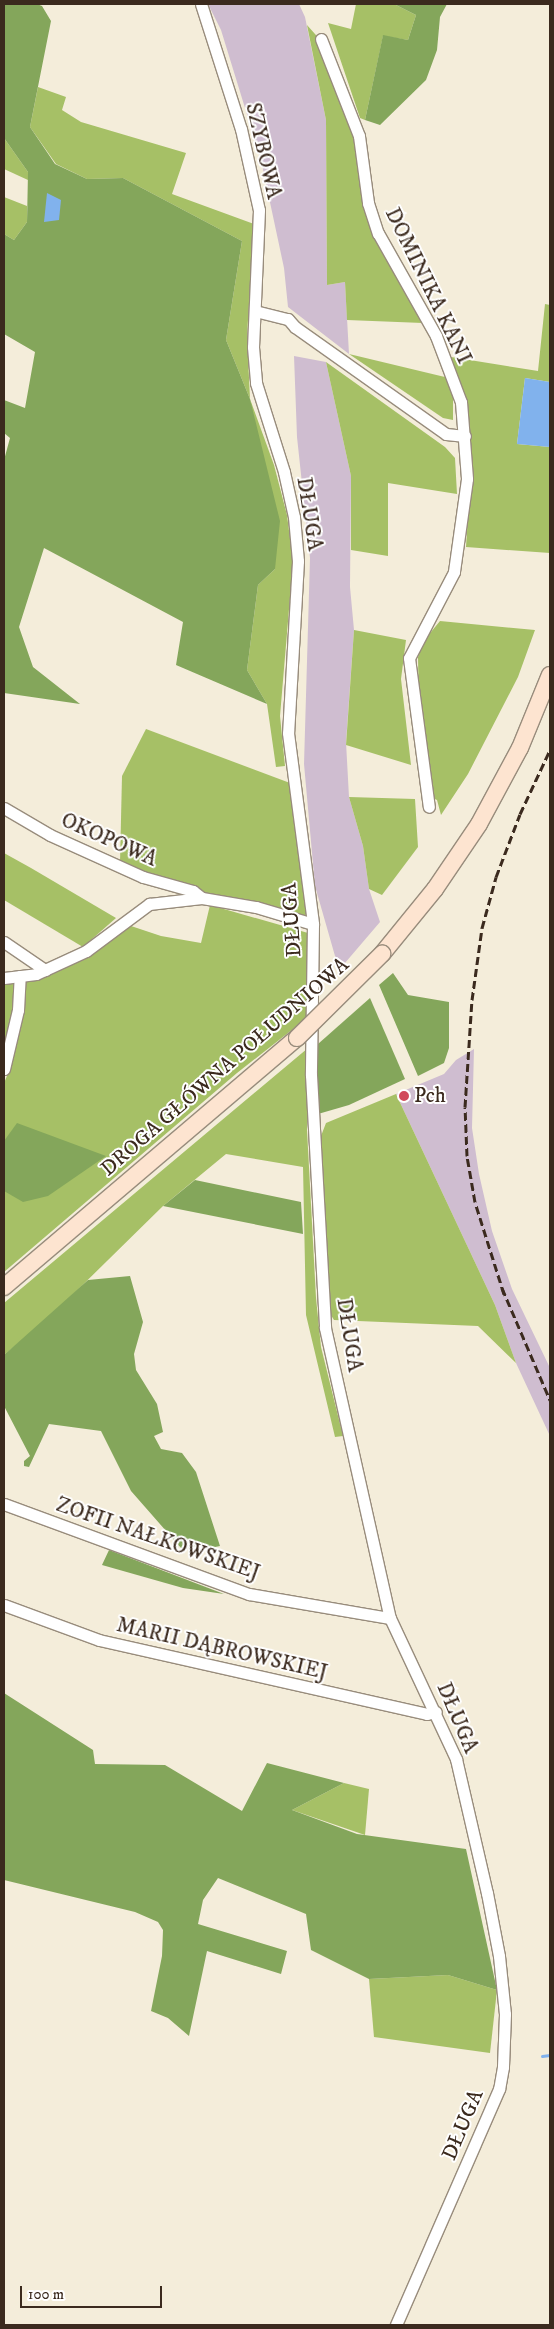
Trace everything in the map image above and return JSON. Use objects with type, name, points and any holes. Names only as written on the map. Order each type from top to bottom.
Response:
[{"type":"main road","name":"DROGA GŁÓWNA POŁUDNIOWA","points":[[4,1287],[297,1038],[382,954],[431,895],[479,824],[520,748],[550,675]]},
{"type":"street","name":"SZYBOWA","points":[[201,4],[242,128],[259,210],[255,311]]},
{"type":"street","name":"DOMINIKA KANI","points":[[321,39],[359,136],[368,203],[378,233],[436,336],[462,402],[467,480],[454,572],[409,658],[429,807]]},
{"type":"street","points":[[255,311],[288,319],[324,348],[446,434],[465,436]]},
{"type":"street","name":"DŁUGA","points":[[255,311],[253,347],[256,383],[284,472],[294,517],[298,561],[288,733],[313,924],[311,1075],[325,1328],[390,1618],[436,1712],[456,1759],[489,1902],[505,2014],[503,2067],[499,2089],[396,2325]]},
{"type":"street","name":"OKOPOWA","points":[[4,808],[50,835],[143,877],[193,891],[202,898]]},
{"type":"street","name":"OKOPOWA","points":[[4,978],[45,970],[86,951],[149,904],[202,898],[256,907],[313,924]]},
{"type":"street","points":[[4,942],[45,970]]},
{"type":"street","points":[[4,1069],[18,1010],[20,976]]},
{"type":"street","name":"ZOFII NAŁKOWSKIEJ","points":[[4,1504],[249,1594],[390,1618]]},
{"type":"street","name":"MARII DĄBROWSKIEJ","points":[[4,1605],[99,1640],[426,1714],[436,1712]]},
{"type":"shaded area","points":[[208,4],[299,4],[305,17],[326,120],[327,285],[345,282],[349,354],[288,307],[284,268],[261,160],[221,30]]},
{"type":"shaded area","points":[[294,356],[326,362],[351,476],[350,587],[354,630],[346,742],[349,797],[363,846],[369,889],[380,922],[339,970],[315,886],[304,764],[310,558],[297,437]]},
{"type":"shaded area","points":[[474,1049],[472,1128],[479,1174],[492,1231],[512,1289],[550,1368],[550,1436],[516,1363],[495,1305],[396,1094],[444,1074],[456,1060]]},
{"type":"green space","points":[[4,4],[37,4],[42,6],[51,21],[30,127],[55,164],[87,179],[123,178],[242,241],[226,340],[250,399],[280,521],[275,569],[258,585],[247,670],[267,704],[176,665],[183,622],[44,548],[19,627],[33,667],[80,704],[4,693],[4,460],[10,438],[4,433],[4,400],[25,408],[35,352],[4,334],[4,234],[14,240],[27,222],[28,172],[4,138]]},
{"type":"green space","points":[[356,4],[394,4],[416,15],[408,40],[383,36],[365,120],[360,118],[328,23],[351,29]]},
{"type":"green space","points":[[394,4],[447,4],[440,17],[437,50],[426,80],[380,125],[365,120],[383,35],[408,40],[416,15]]},
{"type":"green space","points":[[307,25],[323,43],[354,129],[368,221],[423,323],[347,320],[345,282],[327,285],[326,120]]},
{"type":"green space","points":[[38,87],[66,97],[62,110],[81,122],[186,153],[172,194],[254,224],[247,336],[250,399],[226,340],[242,241],[123,178],[87,179],[56,164],[30,127]]},
{"type":"green space","points":[[4,138],[28,172],[28,180],[4,169]]},
{"type":"green space","points":[[4,197],[27,206],[27,222],[14,240],[4,234]]},
{"type":"green space","points":[[545,304],[550,305],[550,382],[525,378],[517,444],[550,447],[550,553],[466,547],[471,468],[466,417],[451,357],[538,371]]},
{"type":"green space","points":[[349,354],[449,378],[453,391],[453,420],[443,418]]},
{"type":"green space","points":[[326,362],[445,447],[455,458],[457,494],[388,483],[388,556],[351,550],[351,476]]},
{"type":"green space","points":[[250,399],[274,465],[287,515],[293,562],[280,716],[285,766],[276,767],[267,704],[247,670],[258,585],[275,569]]},
{"type":"green space","points":[[440,621],[535,630],[518,677],[468,774],[441,815],[437,800],[430,797],[419,713],[418,657],[426,638]]},
{"type":"green space","points":[[354,630],[406,640],[401,679],[411,765],[346,745]]},
{"type":"green space","points":[[146,729],[290,783],[308,914],[302,916],[204,895],[120,863],[122,776]]},
{"type":"green space","points":[[349,797],[415,799],[418,847],[382,895],[369,889],[363,846]]},
{"type":"green space","points":[[4,853],[116,918],[83,947],[4,900]]},
{"type":"green space","points":[[210,905],[308,933],[307,1018],[237,1073],[4,1272],[4,1083],[12,1064],[23,1016],[25,981],[94,954],[92,952],[125,924],[161,936],[201,943]]},
{"type":"green space","points":[[393,973],[408,995],[449,1002],[449,1048],[444,1063],[418,1076],[379,985]]},
{"type":"green space","points":[[4,983],[14,984],[14,1008],[4,1051]]},
{"type":"green space","points":[[370,998],[405,1079],[349,1105],[318,1114],[318,1044]]},
{"type":"green space","points":[[308,1048],[307,1130],[316,1298],[321,1347],[343,1436],[335,1437],[306,1315],[303,1167],[226,1154],[163,1206],[50,1317],[4,1355],[4,1303]]},
{"type":"green space","points":[[396,1094],[495,1305],[516,1363],[478,1326],[334,1320],[329,1312],[319,1167],[321,1136],[326,1123]]},
{"type":"green space","points":[[17,1123],[106,1156],[48,1196],[23,1202],[4,1191],[4,1141]]},
{"type":"green space","points":[[195,1180],[301,1202],[303,1234],[163,1206]]},
{"type":"green space","points":[[130,1276],[143,1322],[134,1354],[136,1370],[157,1404],[163,1432],[154,1436],[161,1449],[182,1453],[196,1472],[220,1546],[205,1549],[181,1548],[131,1491],[101,1431],[49,1424],[29,1467],[24,1466],[24,1461],[30,1456],[4,1406],[4,1355],[88,1280]]},
{"type":"green space","points":[[109,1550],[224,1594],[183,1588],[102,1565]]},
{"type":"green space","points":[[4,1693],[93,1750],[95,1764],[165,1765],[242,1811],[267,1763],[344,1783],[292,1810],[357,1834],[466,1849],[497,1990],[448,1975],[369,1979],[311,1950],[306,1914],[218,1878],[203,1900],[198,1924],[287,1951],[281,1974],[207,1951],[189,2036],[168,2018],[151,2011],[162,1956],[163,1930],[158,1922],[135,1912],[4,1880]]},
{"type":"green space","points":[[344,1783],[369,1789],[365,1835],[292,1810]]},
{"type":"green space","points":[[448,1975],[497,1990],[490,2053],[374,2037],[369,1979]]},
{"type":"water","points":[[47,193],[61,200],[59,220],[44,222]]},
{"type":"water","points":[[525,378],[550,382],[550,447],[517,444]]},
{"type":"waterway","points":[[542,2056],[550,2055]]},
{"type":"railway","points":[[504,1294],[475,1202],[467,1156],[465,1107],[472,1000],[482,928],[496,877],[520,814],[550,750]]},
{"type":"railway","points":[[502,1288],[550,1400]]},
{"type":"place","name":"Pch","points":[[404,1096]]}]
